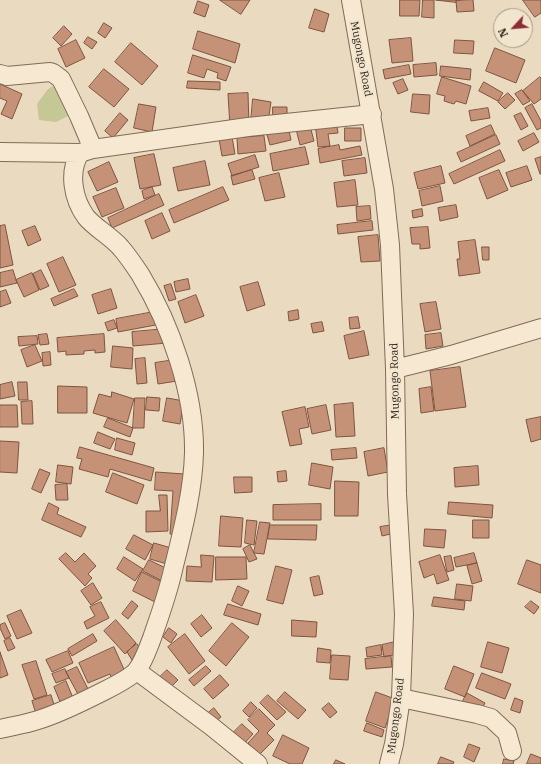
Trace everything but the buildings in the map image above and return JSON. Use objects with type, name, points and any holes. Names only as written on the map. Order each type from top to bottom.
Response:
[{"type":"street","name":"Mugongo Road","points":[[350,0],[372,114],[384,189],[390,245],[395,369],[397,494],[404,614],[401,698],[394,744],[389,764]]},
{"type":"street","points":[[0,74],[7,76],[50,72],[61,79],[79,116],[86,151]]},
{"type":"street","points":[[0,152],[86,151],[248,127],[372,114]]},
{"type":"street","points":[[0,729],[37,721],[64,711],[115,686],[136,671],[147,650],[171,578],[189,497],[194,456],[194,431],[182,372],[162,316],[140,274],[120,247],[87,217],[80,206],[73,183],[73,170],[76,159],[86,151]]},
{"type":"street","points":[[395,369],[451,355],[541,328]]},
{"type":"street","points":[[136,671],[212,726],[258,764]]},
{"type":"street","points":[[401,698],[491,718],[507,733],[512,751]]},
{"type":"green space","points":[[60,82],[70,115],[56,122],[39,120],[37,104],[48,89]]}]
